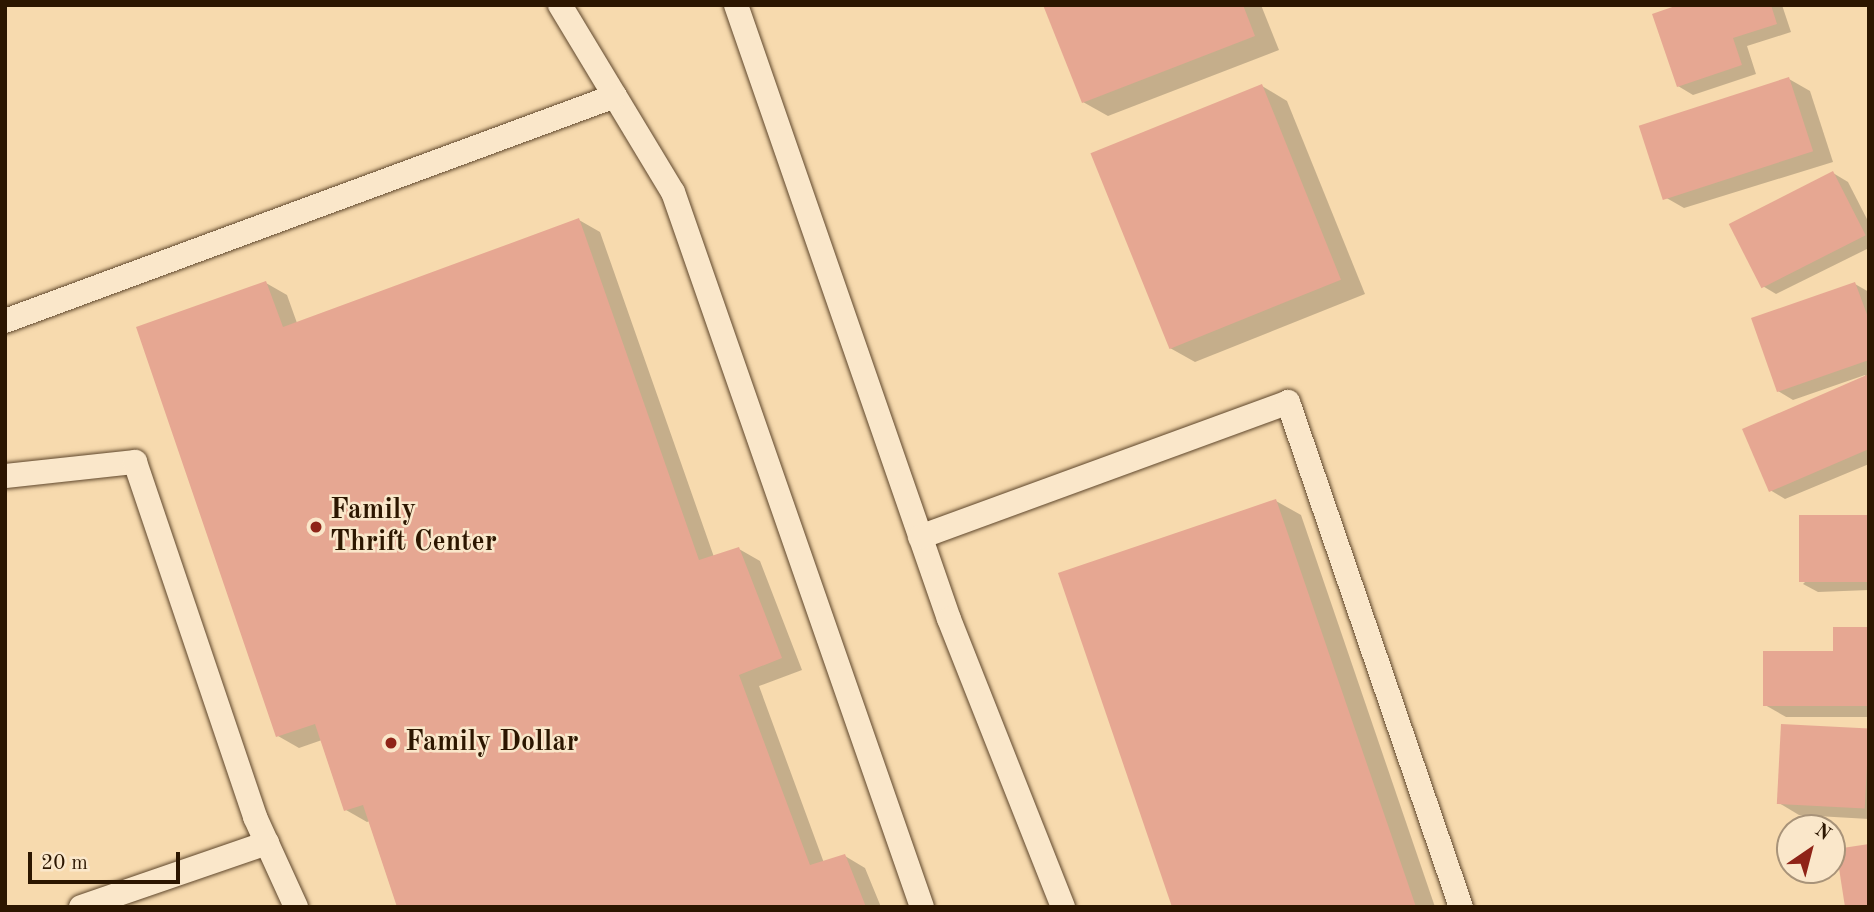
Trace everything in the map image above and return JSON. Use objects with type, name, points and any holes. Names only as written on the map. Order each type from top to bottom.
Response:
[{"type":"lane","points":[[560,5],[673,192],[922,907]]},
{"type":"lane","points":[[736,5],[949,619],[1063,907]]},
{"type":"lane","points":[[5,321],[615,96]]},
{"type":"lane","points":[[920,537],[1288,402],[1461,907]]},
{"type":"lane","points":[[6,475],[135,462],[255,817],[296,907]]},
{"type":"lane","points":[[81,907],[267,843]]},
{"type":"building","points":[[1043,5],[1243,5],[1255,36],[1082,103]]},
{"type":"building","points":[[1678,5],[1771,5],[1777,24],[1733,38],[1742,65],[1677,87],[1652,14]]},
{"type":"building","points":[[1789,77],[1813,151],[1663,200],[1639,126]]},
{"type":"building","points":[[1262,84],[1341,280],[1170,349],[1090,153]]},
{"type":"building","points":[[1833,171],[1866,235],[1761,288],[1729,224]]},
{"type":"building","points":[[579,218],[699,560],[739,547],[782,658],[739,675],[810,865],[845,854],[866,907],[397,907],[363,805],[344,811],[315,724],[276,737],[136,327],[266,281],[283,327]]},
{"type":"building","points":[[1855,282],[1869,320],[1869,360],[1777,392],[1751,318]]},
{"type":"building","points":[[1869,374],[1869,449],[1769,492],[1742,429]]},
{"type":"building","points":[[1276,499],[1416,907],[1172,907],[1058,573]]},
{"type":"building","points":[[1799,515],[1869,515],[1869,582],[1799,582]]},
{"type":"building","points":[[1833,627],[1869,627],[1869,706],[1763,706],[1763,651],[1833,651]]},
{"type":"building","points":[[1781,724],[1869,729],[1865,808],[1777,804]]},
{"type":"building","points":[[1869,844],[1869,907],[1845,907],[1841,884],[1846,884],[1846,847]]},
{"type":"place","name":"Family Thrift Center","points":[[316,527]]},
{"type":"place","name":"Family Dollar","points":[[391,743]]}]
